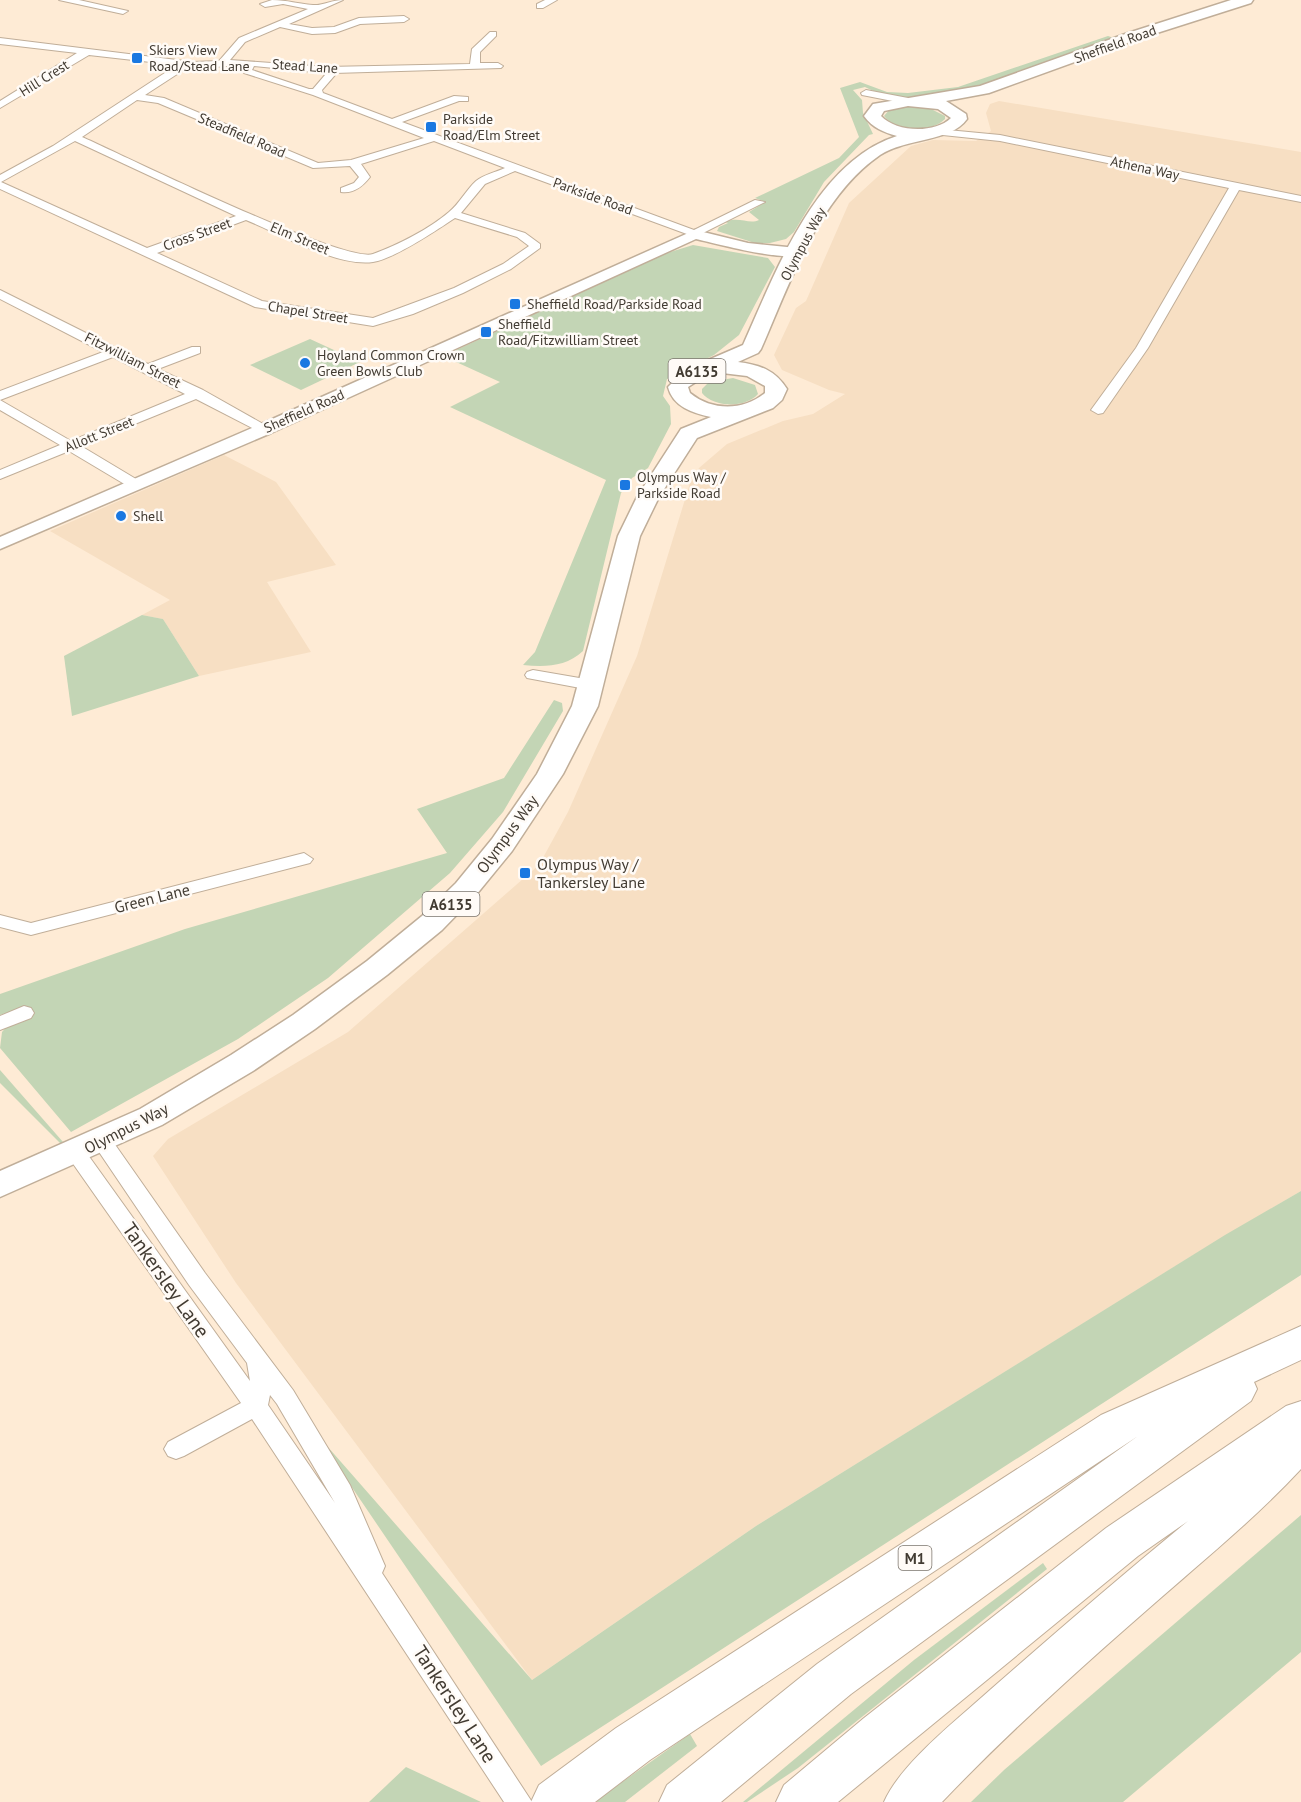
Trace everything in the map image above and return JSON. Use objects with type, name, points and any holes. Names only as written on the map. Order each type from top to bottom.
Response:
[{"type":"highway","name":"M1","points":[[556,1802],[633,1744],[1116,1427],[1297,1345]]},
{"type":"highway","name":"M1","points":[[684,1802],[834,1679],[1297,1345]]},
{"type":"highway","points":[[801,1802],[881,1734],[1122,1542],[1301,1418]]},
{"type":"highway","points":[[909,1802],[965,1744],[1097,1625],[1246,1498],[1301,1440]]},
{"type":"main road","name":"Sheffield Road","points":[[914,101],[983,90],[1246,0]]},
{"type":"main road","name":"Sheffield Road","points":[[955,112],[983,90]]},
{"type":"main road","points":[[875,116],[887,104],[914,101],[955,112]]},
{"type":"main road","name":"Olympus Way","points":[[751,349],[797,252],[827,199],[846,174],[873,152],[956,124],[960,119],[955,112]]},
{"type":"main road","points":[[875,116],[894,130],[930,132]]},
{"type":"main road","points":[[873,152],[880,136],[875,116]]},
{"type":"main road","name":"A6135","points":[[687,402],[689,434],[769,403],[777,389],[766,376],[751,349],[683,379],[678,387],[680,394],[687,402],[713,411],[744,411]]},
{"type":"main road","name":"A6135","points":[[706,369],[739,367],[766,376]]},
{"type":"main road","name":"Olympus Way","points":[[0,1185],[155,1116],[296,1028],[432,923],[502,845],[550,774],[585,706],[629,536],[648,496],[689,434]]},
{"type":"street","points":[[64,0],[123,11]]},
{"type":"street","points":[[223,62],[242,40],[338,0]]},
{"type":"street","points":[[540,6],[552,0]]},
{"type":"street","points":[[265,4],[284,1],[318,9]]},
{"type":"street","points":[[282,25],[312,31],[335,30],[359,21],[404,19]]},
{"type":"street","points":[[475,68],[475,51],[493,34]]},
{"type":"street","points":[[0,41],[191,65]]},
{"type":"street","name":"Hill Crest","points":[[0,105],[88,51]]},
{"type":"street","name":"Stead Lane","points":[[0,179],[74,137],[177,69],[191,65],[258,62],[327,70],[498,66]]},
{"type":"street","name":"Parkside Road","points":[[249,66],[247,71],[308,92],[317,92],[433,138],[695,234],[748,247],[797,252]]},
{"type":"street","points":[[317,92],[330,75],[327,70]]},
{"type":"street","points":[[875,116],[864,91],[914,101]]},
{"type":"street","name":"Steadfield Road","points":[[133,97],[160,100],[308,164],[325,167],[352,163],[433,138]]},
{"type":"street","points":[[393,122],[458,98],[464,99]]},
{"type":"street","name":"Athena Way","points":[[955,112],[989,138]]},
{"type":"street","name":"Athena Way","points":[[930,132],[989,138],[1301,199]]},
{"type":"street","name":"Elm Street","points":[[74,137],[246,216],[335,253],[361,259],[374,258],[454,214],[481,182],[514,168]]},
{"type":"street","points":[[334,184],[349,192],[365,177],[360,168],[352,163]]},
{"type":"street","name":"Chapel Street","points":[[0,185],[259,304],[373,322],[389,319],[520,260],[536,246],[521,236],[454,214]]},
{"type":"street","points":[[1098,410],[1142,348],[1235,187]]},
{"type":"street","name":"Sheffield Road","points":[[0,544],[265,429],[695,234],[736,207],[755,204]]},
{"type":"street","points":[[736,207],[756,220]]},
{"type":"street","name":"Cross Street","points":[[148,252],[246,216]]},
{"type":"street","name":"Fitzwilliam Street","points":[[0,294],[150,368],[265,429]]},
{"type":"street","points":[[150,368],[196,350]]},
{"type":"street","points":[[0,396],[116,351]]},
{"type":"street","name":"Allott Street","points":[[0,475],[198,393]]},
{"type":"street","points":[[0,404],[136,485]]},
{"type":"street","points":[[533,675],[591,685]]},
{"type":"street","name":"Green Lane","points":[[0,921],[32,928],[304,860]]},
{"type":"street","points":[[0,1023],[24,1013]]},
{"type":"street","name":"Tankersley Lane","points":[[102,1141],[197,1279],[285,1396],[337,1482],[390,1606]]},
{"type":"street","name":"Tankersley Lane","points":[[76,1153],[256,1406],[519,1802]]},
{"type":"street","name":"Tankersley Lane","points":[[256,1406],[262,1383],[257,1359]]},
{"type":"street","points":[[176,1449],[256,1406]]},
{"type":"shaded area","points":[[999,101],[1301,152],[1301,1191],[1203,1249],[756,1526],[532,1680],[236,1283],[153,1156],[168,1139],[348,1032],[539,865],[568,812],[637,656],[690,483],[699,468],[727,444],[783,421],[813,414],[845,394],[829,390],[782,370],[774,355],[796,308],[806,301],[849,203],[911,146],[933,140],[976,141],[991,131],[986,113],[990,104]]},
{"type":"shaded area","points":[[224,455],[276,482],[336,565],[267,582],[311,652],[199,676],[163,619],[142,615],[170,600],[50,531]]},
{"type":"green space","points":[[1108,36],[1117,39],[1027,73],[955,93],[922,97],[891,96],[865,87],[853,90],[862,100],[863,113],[873,134],[869,135],[824,182],[794,232],[786,239],[770,243],[755,243],[717,231],[730,220],[751,222],[759,220],[749,212],[765,202],[755,198],[839,158],[859,137],[840,88],[860,82],[887,92],[908,93],[958,87]]},
{"type":"green space","points":[[907,106],[927,107],[945,116],[945,119],[932,127],[914,129],[896,125],[884,116],[890,109]]},
{"type":"green space","points":[[693,245],[768,258],[775,267],[739,335],[714,355],[667,379],[663,396],[670,406],[671,424],[648,468],[632,478],[621,493],[583,651],[570,660],[555,665],[523,665],[535,652],[606,480],[450,407],[500,382],[443,356],[667,253]]},
{"type":"green space","name":"Hoyland Common Crown Green Bowls Club","points":[[310,339],[360,362],[301,390],[250,365]]},
{"type":"green space","points":[[733,378],[755,385],[758,394],[746,402],[722,404],[707,398],[702,393],[702,389],[709,382]]},
{"type":"green space","points":[[142,615],[163,619],[199,676],[72,716],[64,656]]},
{"type":"green space","points":[[554,700],[562,703],[563,711],[503,812],[450,873],[328,978],[238,1039],[71,1132],[0,1048],[2,1032],[24,1007],[0,1015],[0,994],[185,929],[447,853],[417,809],[504,778]]},
{"type":"green space","points":[[0,1070],[91,1174],[0,1083]]},
{"type":"green space","points":[[1301,1191],[1301,1275],[541,1766],[313,1430],[532,1680],[756,1526],[1225,1235]]},
{"type":"green space","points":[[1301,1515],[1301,1652],[1123,1802],[971,1802],[1004,1770]]},
{"type":"green space","points":[[1043,1563],[1047,1569],[798,1768],[747,1802],[743,1802],[914,1660]]},
{"type":"green space","points":[[690,1734],[697,1746],[625,1802],[594,1802]]},
{"type":"green space","points":[[406,1767],[481,1802],[369,1802]]},
{"type":"place","name":"Skiers View Road/Stead Lane","points":[[137,58]]},
{"type":"place","name":"Parkside Road/Elm Street","points":[[431,127]]},
{"type":"place","name":"Sheffield Road/Parkside Road","points":[[515,304]]},
{"type":"place","name":"Sheffield Road/Fitzwilliam Street","points":[[486,332]]},
{"type":"place","name":"Hoyland Common Crown Green Bowls Club","points":[[305,363]]},
{"type":"place","name":"Olympus Way / Parkside Road","points":[[625,485]]},
{"type":"place","name":"Shell","points":[[121,516]]},
{"type":"place","name":"Olympus Way / Tankersley Lane","points":[[525,873]]}]
